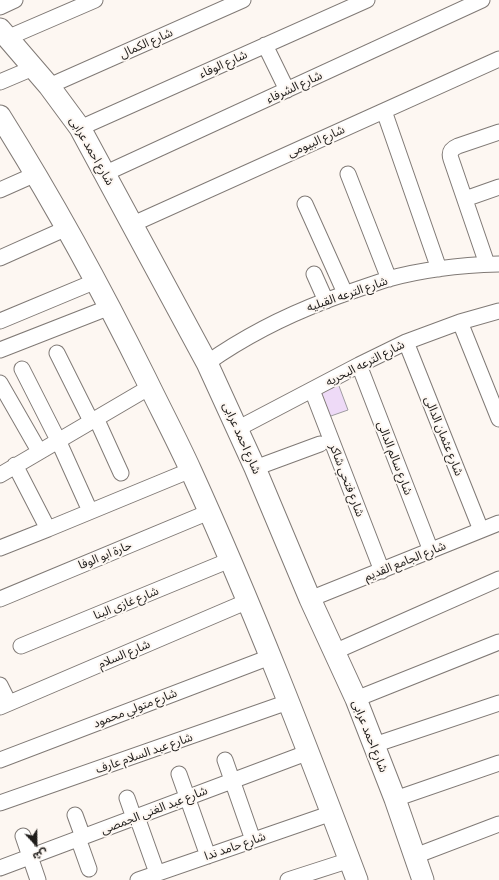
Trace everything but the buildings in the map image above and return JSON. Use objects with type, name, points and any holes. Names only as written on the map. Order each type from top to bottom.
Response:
[{"type":"street","points":[[0,7],[15,0]]},
{"type":"street","points":[[4,34],[95,0]]},
{"type":"street","name":"شارع الكمال","points":[[49,86],[243,0]]},
{"type":"street","name":"شارع الوفاء","points":[[80,128],[367,0]]},
{"type":"street","name":"شارع الشرفاء","points":[[106,173],[482,0]]},
{"type":"street","name":"شارع احمد عرابى","points":[[4,34],[49,86],[80,128],[106,173],[207,363],[255,468],[310,599],[356,699],[395,799],[423,880]]},
{"type":"street","points":[[265,46],[287,90]]},
{"type":"street","name":"شارع البيومى","points":[[133,224],[499,59]]},
{"type":"street","points":[[0,82],[33,68]]},
{"type":"street","points":[[384,111],[439,269]]},
{"type":"street","points":[[0,116],[36,174],[96,281],[191,470],[248,601],[309,752],[358,880]]},
{"type":"street","points":[[493,264],[465,199],[450,153],[454,148],[499,132]]},
{"type":"street","points":[[0,190],[36,174]]},
{"type":"street","points":[[348,174],[389,279]]},
{"type":"street","points":[[465,199],[499,187]]},
{"type":"street","points":[[305,204],[345,293]]},
{"type":"street","points":[[0,258],[67,228]]},
{"type":"street","name":"شارع الترعه القبليه","points":[[207,363],[239,342],[273,323],[345,293],[389,279],[439,269],[493,264]]},
{"type":"street","points":[[314,274],[326,301]]},
{"type":"street","points":[[0,321],[96,281]]},
{"type":"street","points":[[0,350],[110,307]]},
{"type":"street","name":"شارع الترعه البحريه","points":[[237,429],[406,342],[460,322],[499,311]]},
{"type":"street","points":[[460,322],[499,419]]},
{"type":"street","name":"شارع عثمان الدالى","points":[[406,342],[481,530]]},
{"type":"street","points":[[57,353],[94,419],[121,473]]},
{"type":"street","name":"شارع سالم الدالى","points":[[359,365],[430,551]]},
{"type":"street","points":[[22,369],[58,440],[90,511]]},
{"type":"street","points":[[0,383],[39,451]]},
{"type":"street","points":[[1,472],[150,387]]},
{"type":"street","name":"شارع فتحي شاكر","points":[[312,390],[382,571]]},
{"type":"street","points":[[255,468],[320,444]]},
{"type":"street","points":[[15,465],[48,529]]},
{"type":"street","points":[[0,548],[191,470]]},
{"type":"street","name":"حارة ابو الوفا","points":[[0,598],[209,512]]},
{"type":"street","name":"شارع الجامع القديم","points":[[310,599],[499,523]]},
{"type":"street","name":"شارع غازى البنا","points":[[21,646],[230,560]]},
{"type":"street","points":[[334,652],[499,579]]},
{"type":"street","name":"شارع السلام","points":[[4,705],[248,601]]},
{"type":"street","points":[[356,699],[499,642]]},
{"type":"street","name":"شارع متولي محمود","points":[[0,760],[270,657]]},
{"type":"street","points":[[0,685],[4,705]]},
{"type":"street","name":"شارع عبد السلام عارف","points":[[0,803],[288,702]]},
{"type":"street","points":[[374,745],[499,703]]},
{"type":"street","name":"شارع عبد الغنى الجمصى","points":[[0,868],[309,752]]},
{"type":"street","points":[[225,760],[253,840]]},
{"type":"street","points":[[395,799],[499,763]]},
{"type":"street","points":[[179,774],[208,856]]},
{"type":"street","points":[[127,798],[157,873]]},
{"type":"street","name":"شارع حامد ندا","points":[[138,880],[332,813]]},
{"type":"street","points":[[75,815],[89,869]]},
{"type":"street","points":[[415,856],[499,824]]},
{"type":"street","points":[[23,836],[38,880]]},
{"type":"street","points":[[288,880],[350,860]]}]
